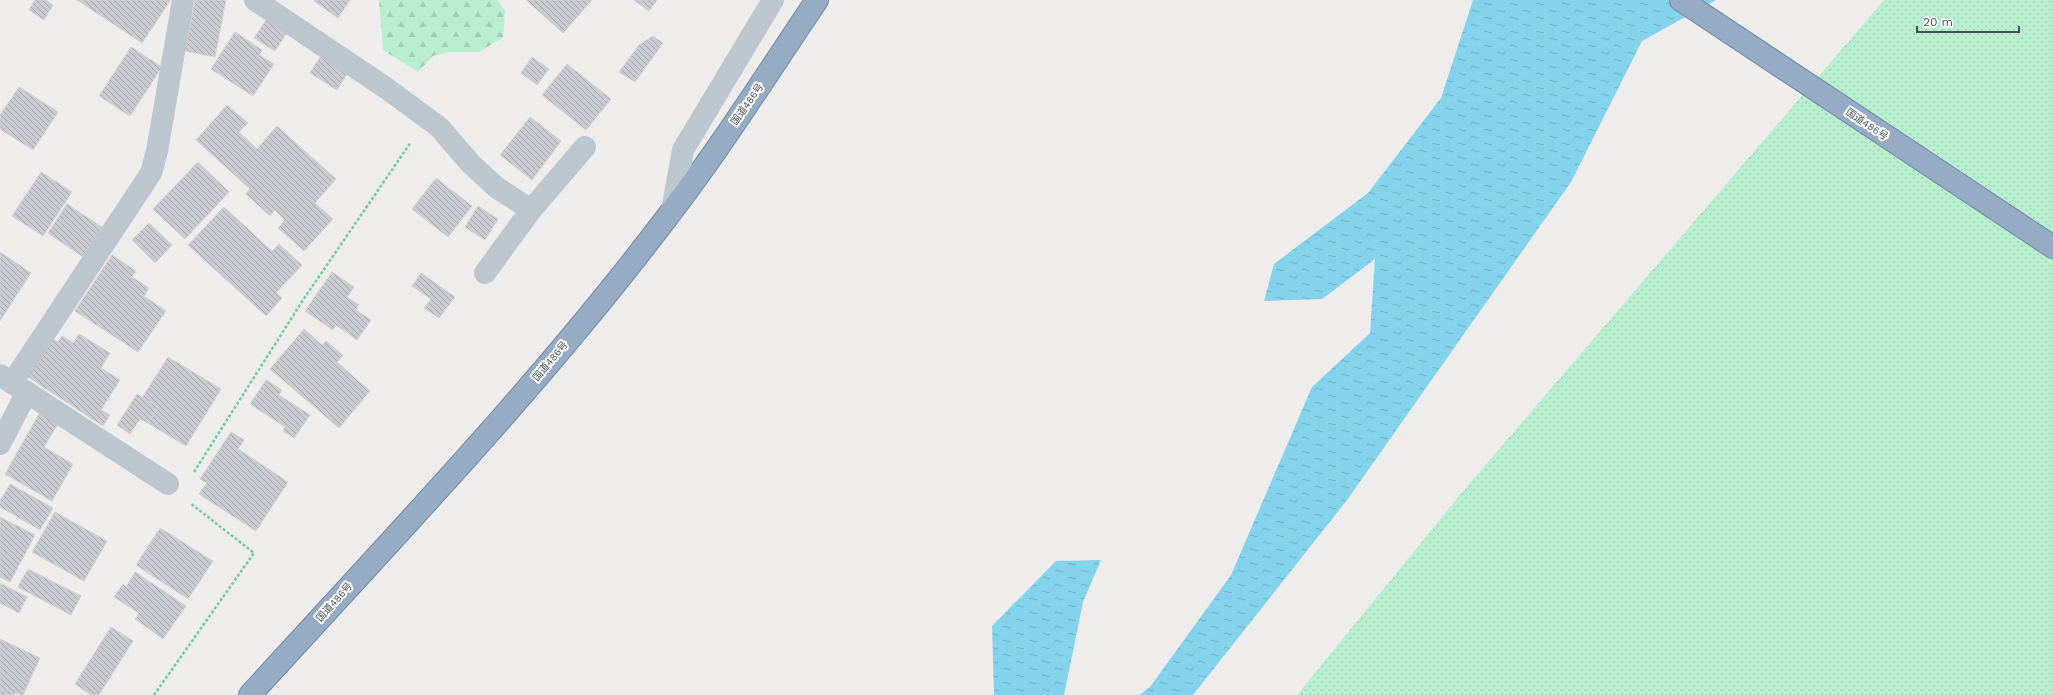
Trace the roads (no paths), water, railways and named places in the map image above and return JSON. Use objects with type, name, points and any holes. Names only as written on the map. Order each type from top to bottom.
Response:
[{"type":"highway","name":"国道486号","points":[[250,695],[496,425],[625,271],[672,211],[751,99],[817,0]]},
{"type":"highway","name":"国道486号","points":[[1681,0],[2053,247]]},
{"type":"street","points":[[0,444],[13,383],[151,173],[158,143],[183,0]]},
{"type":"street","points":[[256,0],[386,88],[439,127],[471,164],[491,182],[531,210]]},
{"type":"street","points":[[672,211],[684,150],[773,0]]},
{"type":"street","points":[[484,274],[531,210],[584,147]]},
{"type":"street","points":[[13,383],[174,489]]},
{"type":"water","points":[[1473,0],[1716,0],[1642,41],[1571,182],[1347,500],[1193,695],[1140,695],[1150,687],[1231,575],[1312,387],[1370,333],[1375,259],[1322,299],[1264,301],[1274,264],[1368,193],[1441,98]]},
{"type":"water","points":[[1101,560],[1083,602],[1064,695],[994,695],[992,626],[1056,561]]}]
